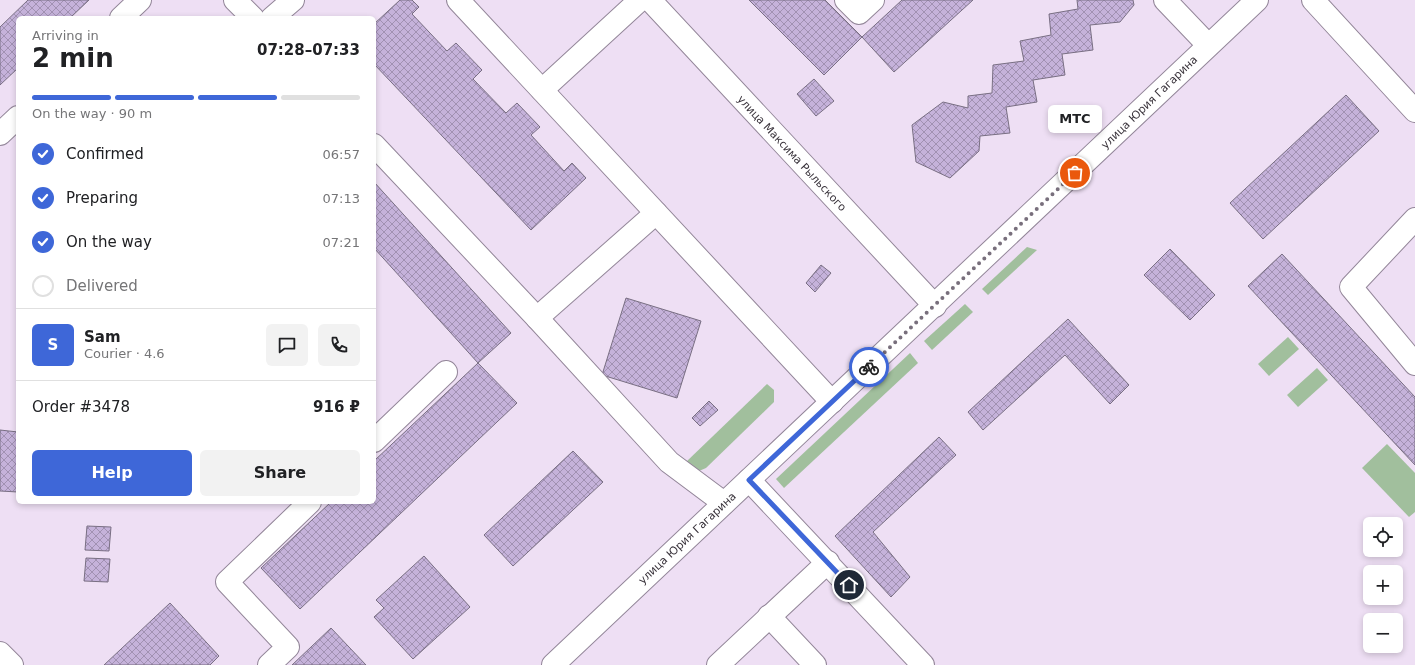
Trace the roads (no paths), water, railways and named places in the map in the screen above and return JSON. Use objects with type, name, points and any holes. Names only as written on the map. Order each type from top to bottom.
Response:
[{"type":"main road","points":[[123,16],[140,0]]},
{"type":"main road","points":[[235,0],[251,16]]},
{"type":"main road","points":[[274,16],[293,0]]},
{"type":"main road","points":[[458,0],[832,402]]},
{"type":"main road","points":[[542,90],[640,0]]},
{"type":"main road","name":"улица Максима Рыльского","points":[[650,0],[935,306]]},
{"type":"main road","points":[[846,0],[859,13],[873,0]]},
{"type":"main road","points":[[1165,0],[1208,45]]},
{"type":"main road","name":"улица Юрия Гагарина","points":[[553,665],[935,306],[1257,0]]},
{"type":"main road","points":[[1313,0],[1415,111]]},
{"type":"main road","points":[[0,134],[16,119]]},
{"type":"main road","points":[[376,147],[538,318],[669,462],[724,503]]},
{"type":"main road","points":[[538,318],[656,213]]},
{"type":"main road","points":[[1415,219],[1351,287],[1415,364]]},
{"type":"main road","points":[[376,439],[446,372]]},
{"type":"main road","points":[[749,480],[828,562],[923,665]]},
{"type":"main road","points":[[269,665],[288,647],[227,582],[308,504]]},
{"type":"main road","points":[[718,665],[828,562]]},
{"type":"main road","points":[[769,616],[815,665]]},
{"type":"main road","points":[[0,653],[12,665]]},
{"type":"place","name":"МТС","points":[[1075,173]]}]
